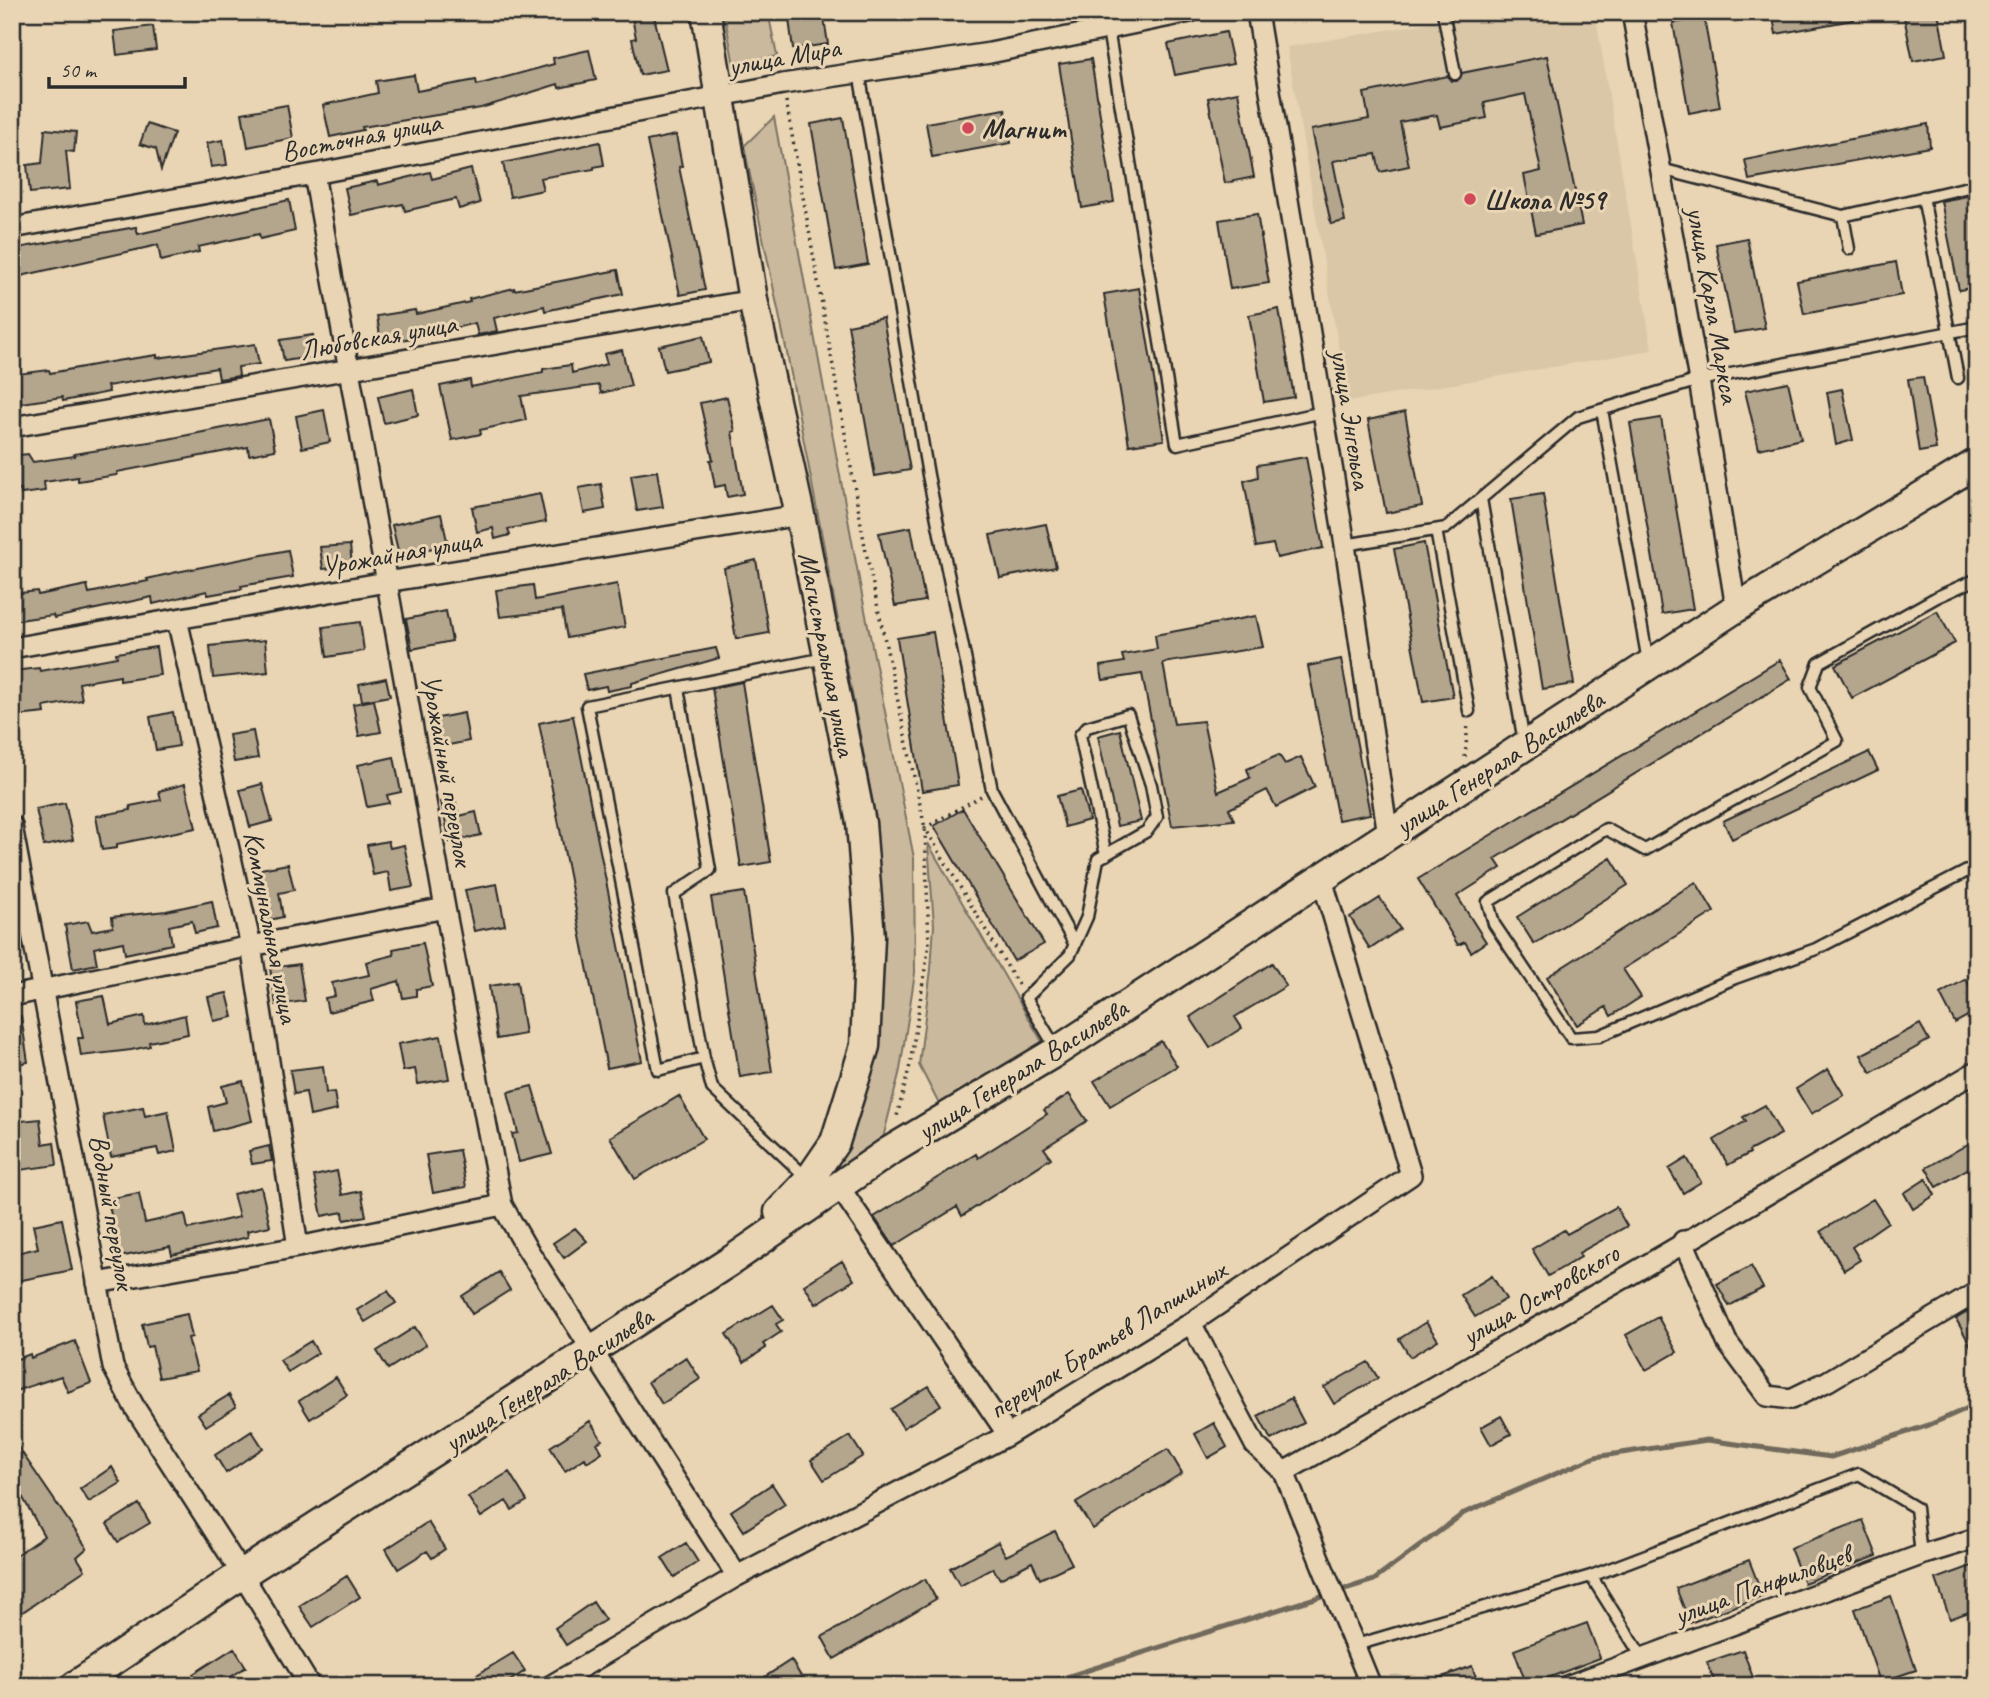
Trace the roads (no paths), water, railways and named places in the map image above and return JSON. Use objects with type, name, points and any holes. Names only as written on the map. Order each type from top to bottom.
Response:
[{"type":"main road","name":"Магистральная улица","points":[[706,12],[753,300],[800,515],[861,822],[870,937],[865,1046],[835,1142],[809,1180],[732,1260]]},
{"type":"main road","name":"улица Генерала Васильева","points":[[75,1686],[242,1574],[732,1260],[888,1152],[1057,1051],[1321,876],[1736,608],[1977,463]]},
{"type":"street","name":"улица Мира","points":[[719,96],[990,53],[1190,12]]},
{"type":"street","name":"улица Энгельса","points":[[1257,12],[1345,545],[1388,835]]},
{"type":"street","name":"улица Карла Маркса","points":[[1632,12],[1699,380],[1736,608]]},
{"type":"street","name":"Восточная улица","points":[[12,228],[314,174],[719,96]]},
{"type":"street","name":"Урожайный переулок","points":[[314,174],[444,908],[502,1205],[526,1247],[737,1576]]},
{"type":"street","name":"Любовская улица","points":[[12,427],[753,300]]},
{"type":"street","name":"Урожайная улица","points":[[12,648],[386,582],[800,515]]},
{"type":"street","name":"Коммунальная улица","points":[[177,620],[251,946],[298,1247]]},
{"type":"street","name":"Водный переулок","points":[[12,826],[113,1367],[135,1408],[242,1574],[310,1686]]},
{"type":"street","name":"переулок Братьев Лапшиных","points":[[550,1686],[737,1576],[1008,1435],[1191,1323],[1411,1175],[1321,876]]},
{"type":"street","points":[[12,996],[444,908]]},
{"type":"street","name":"улица Островского","points":[[1284,1472],[1628,1276],[1977,1071]]},
{"type":"street","points":[[838,1185],[1008,1435]]},
{"type":"street","points":[[97,1283],[298,1247],[502,1205]]},
{"type":"street","points":[[1684,1241],[1727,1342],[1766,1396],[1791,1399],[1828,1381],[1977,1292]]},
{"type":"street","points":[[1191,1323],[1255,1445],[1284,1472],[1371,1686]]},
{"type":"street","name":"улица Панфиловцев","points":[[1567,1686],[1921,1555],[1977,1538]]},
{"type":"lane","points":[[1443,12],[1455,74]]},
{"type":"lane","points":[[1108,29],[1177,444],[1323,412]]},
{"type":"lane","points":[[859,72],[928,475],[992,790],[1075,945]]},
{"type":"lane","points":[[1661,169],[1843,216],[1977,185]]},
{"type":"lane","points":[[1923,197],[1958,378]]},
{"type":"lane","points":[[1843,216],[1849,249]]},
{"type":"lane","points":[[1345,545],[1446,528],[1578,417],[1699,380],[1977,327]]},
{"type":"lane","points":[[1602,410],[1649,665]]},
{"type":"lane","points":[[1481,499],[1525,746]]},
{"type":"lane","points":[[1436,530],[1469,711]]},
{"type":"lane","points":[[1977,579],[1937,597],[1819,663],[1810,687],[1837,741],[1645,850],[1606,829],[1488,902],[1494,924],[1571,1038],[1599,1036],[1735,978],[1816,949],[1977,866]]},
{"type":"lane","points":[[704,1058],[659,1070],[587,706],[600,701],[829,658]]},
{"type":"lane","points":[[678,688],[710,870],[674,894],[704,1058],[712,1088],[809,1180]]},
{"type":"lane","points":[[1057,1051],[1026,998],[1070,955],[1087,917],[1098,859],[1106,855],[1147,831],[1157,817],[1151,785],[1128,715],[1087,727],[1080,734],[1106,855]]},
{"type":"lane","points":[[1356,1645],[1591,1576],[1859,1475],[1916,1508],[1921,1555]]},
{"type":"lane","points":[[1591,1576],[1642,1657]]},
{"type":"waterway","points":[[1338,1591],[1374,1580],[1464,1513],[1595,1457],[1707,1440],[1831,1457],[1929,1425],[1977,1404]]},
{"type":"waterway","points":[[1038,1686],[1328,1594]]},
{"type":"place","name":"Магнит","points":[[968,128]]},
{"type":"place","name":"Школа №59","points":[[1470,199]]}]
